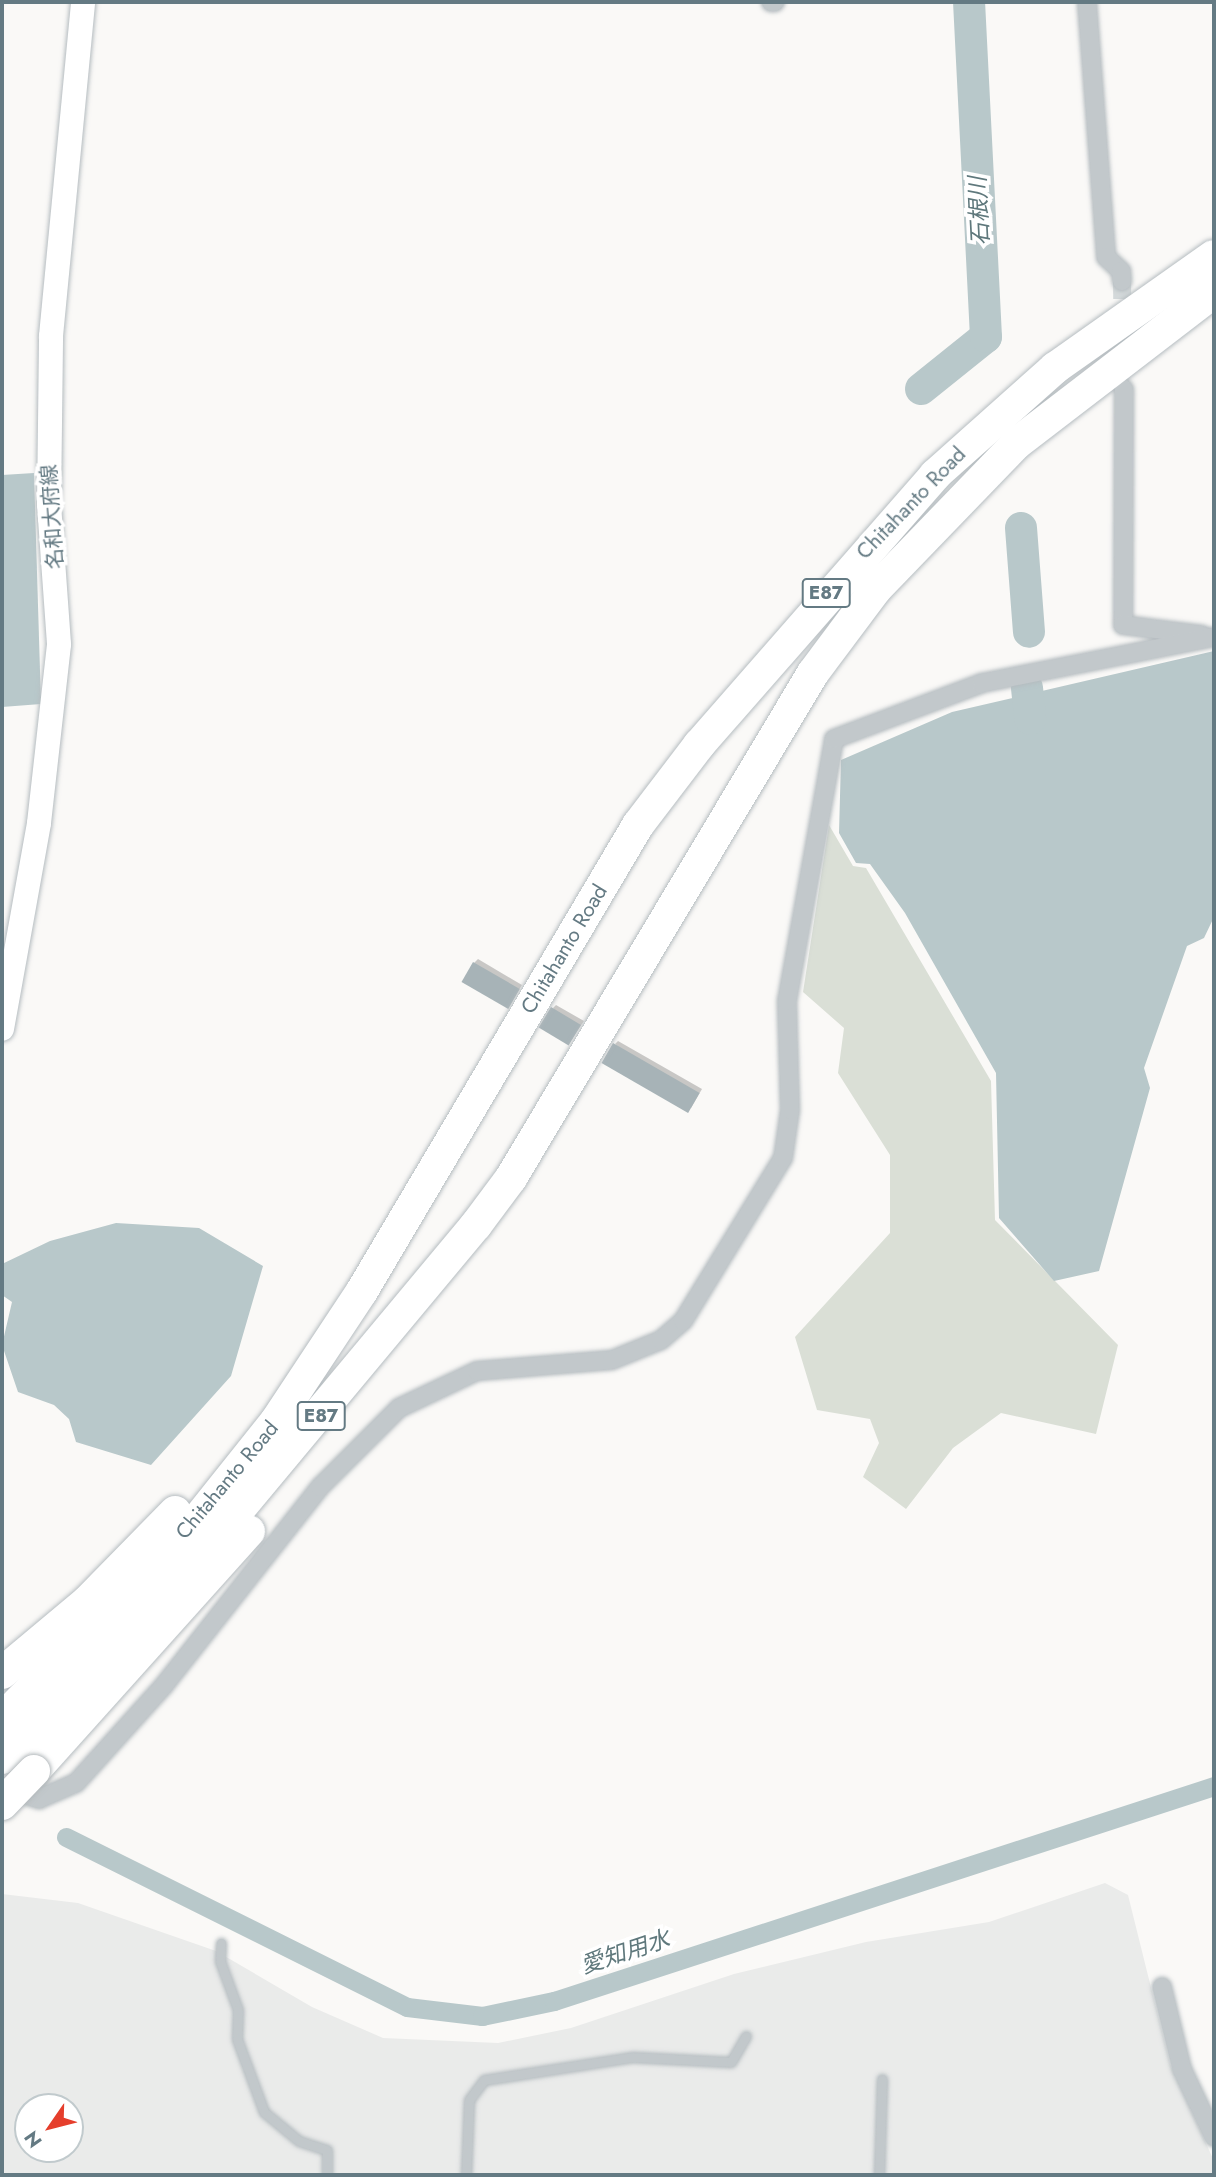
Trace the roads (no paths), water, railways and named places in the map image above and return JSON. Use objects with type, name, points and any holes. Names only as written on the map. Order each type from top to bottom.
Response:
[{"type":"highway","name":"Chitahanto Road","points":[[5,1742],[197,1520],[307,1377],[639,825],[699,745],[935,475],[1055,368],[1214,256]]},
{"type":"highway","name":"Chitahanto Road","points":[[5,1742],[192,1564],[356,1374],[511,1178],[838,636],[916,543],[1017,443],[1214,292]]},
{"type":"highway","points":[[2,1804],[116,1687],[305,1462],[356,1374]]},
{"type":"highway","points":[[2,1673],[86,1602],[307,1377]]},
{"type":"main road","name":"名和大府線","points":[[2,1029],[39,823],[59,644],[49,505],[50,350],[83,2]]},
{"type":"street","points":[[1087,2],[1106,257],[1122,281]]},
{"type":"street","points":[[1124,389],[1123,625],[1211,638]]},
{"type":"street","points":[[2,1786],[39,1799],[76,1783],[165,1684],[320,1487],[399,1408],[450,1379],[487,1368],[612,1360],[662,1340],[683,1321],[783,1158],[790,1110],[787,1002],[834,739],[982,683],[1211,638]]},
{"type":"street","points":[[1162,1987],[1182,2068],[1214,2137]]},
{"type":"lane","points":[[221,1944],[220,1961],[238,2010],[237,2039],[264,2112],[299,2141],[327,2150],[327,2175]]},
{"type":"lane","points":[[466,2175],[469,2100],[484,2080],[633,2057],[731,2062],[746,2036]]},
{"type":"lane","points":[[879,2175],[882,2079]]},
{"type":"waterway","name":"石根川","points":[[921,389],[986,337],[969,2]]},
{"type":"waterway","name":"石根川","points":[[1021,528],[1029,632]]},
{"type":"waterway","name":"石根川","points":[[1027,688],[1030,719]]},
{"type":"waterway","name":"愛知用水","points":[[66,1837],[407,2007],[482,2016],[554,2001],[1214,1786]]},
{"type":"tunnel","points":[[1122,281],[1123,365]]}]
